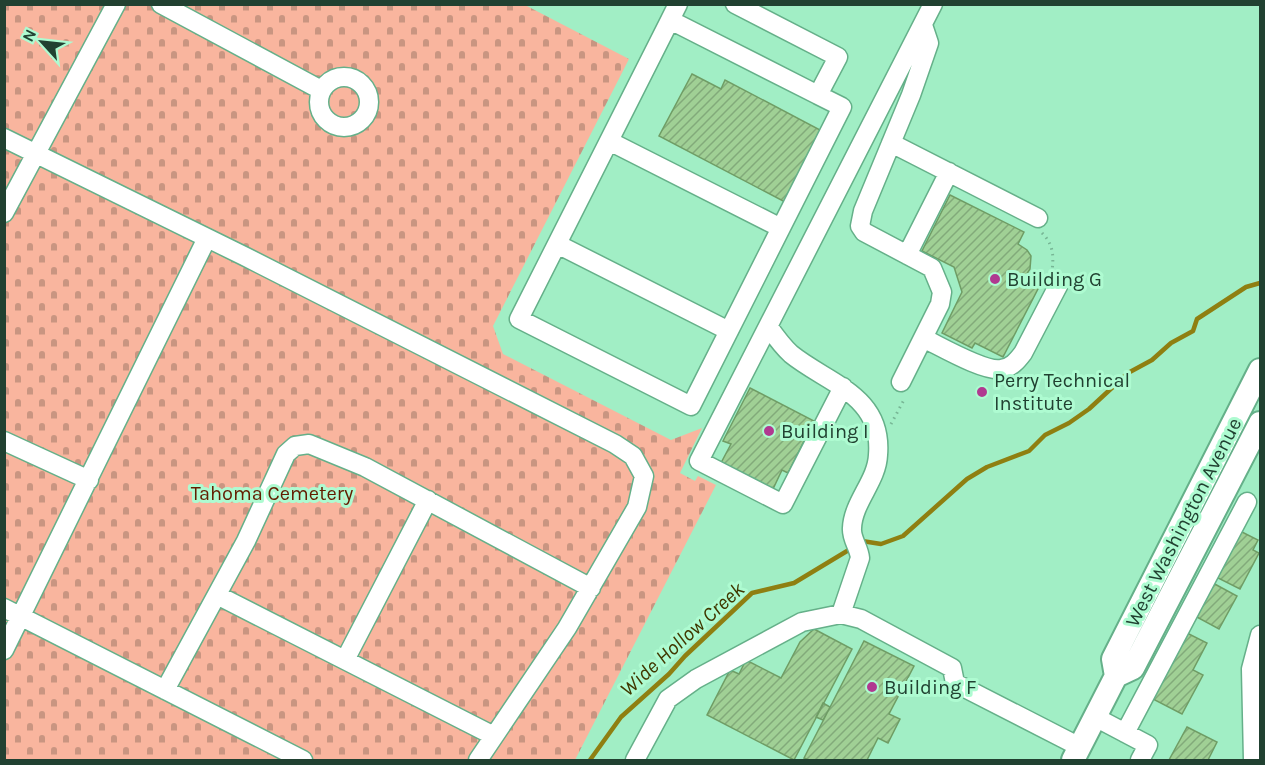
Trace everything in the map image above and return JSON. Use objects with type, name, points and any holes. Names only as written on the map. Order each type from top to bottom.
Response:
[{"type":"main road","name":"West Washington Avenue","points":[[1076,754],[1116,676],[1113,659],[1260,370]]},
{"type":"main road","name":"West Washington Avenue","points":[[1116,676],[1133,668],[1260,423]]},
{"type":"street","points":[[4,213],[116,4]]},
{"type":"street","points":[[161,4],[321,90]]},
{"type":"street","points":[[735,4],[838,57],[818,95]]},
{"type":"street","points":[[843,387],[783,504],[699,461],[933,4]]},
{"type":"street","points":[[674,12],[842,107],[691,406],[519,320],[674,12]]},
{"type":"street","points":[[901,382],[940,304],[942,292],[932,268],[864,232],[860,226],[863,212],[911,95],[929,43],[923,25]]},
{"type":"street","points":[[4,138],[615,444],[633,456],[644,476],[637,507],[567,628],[478,760]]},
{"type":"street","points":[[609,141],[781,228]]},
{"type":"street","points":[[891,143],[1038,218]]},
{"type":"street","points":[[907,255],[949,172]]},
{"type":"street","points":[[4,650],[207,238]]},
{"type":"street","points":[[557,244],[729,331]]},
{"type":"street","points":[[923,338],[989,369],[1002,369],[1016,362],[1023,353],[1059,284]]},
{"type":"street","points":[[768,326],[793,356],[855,395],[866,410],[878,436],[877,466],[852,526],[859,565],[841,614]]},
{"type":"street","points":[[4,441],[89,480]]},
{"type":"street","points":[[165,690],[246,541],[286,454],[295,446],[309,444],[366,467],[591,588]]},
{"type":"street","points":[[345,660],[428,500]]},
{"type":"street","points":[[1125,733],[1247,502]]},
{"type":"street","points":[[217,595],[494,736]]},
{"type":"street","points":[[4,608],[303,760]]},
{"type":"street","points":[[635,760],[668,699],[696,678],[802,622],[841,614],[861,619],[952,668],[955,683],[1076,754]]},
{"type":"street","points":[[1253,760],[1250,677],[1260,635]]},
{"type":"street","points":[[1095,717],[1148,745],[1140,760]]},
{"type":"path","points":[[1038,218],[1033,227],[1047,238],[1053,249],[1054,258],[1050,280],[1059,284]]},
{"type":"green space","name":"Tahoma Cemetery","points":[[4,5],[525,5],[629,59],[493,326],[503,354],[671,440],[702,428],[680,473],[695,481],[698,476],[716,485],[575,760],[5,760]]},
{"type":"building","points":[[692,74],[721,89],[725,80],[822,131],[785,202],[659,136]]},
{"type":"building","name":"Building G","points":[[950,195],[1024,232],[1018,244],[1031,256],[1030,269],[1026,275],[1041,283],[1003,357],[975,343],[972,348],[942,333],[962,292],[954,267],[922,251]]},
{"type":"building","name":"Building I","points":[[750,388],[814,421],[788,473],[782,470],[773,489],[721,463],[731,444],[723,441]]},
{"type":"building","points":[[1238,530],[1258,540],[1253,550],[1259,553],[1240,589],[1214,576]]},
{"type":"building","points":[[1211,582],[1237,596],[1219,629],[1193,615]]},
{"type":"building","points":[[814,629],[852,649],[794,760],[707,715],[730,670],[739,674],[746,660],[781,678],[800,642]]},
{"type":"building","points":[[1183,631],[1207,643],[1193,670],[1203,675],[1182,714],[1149,697]]},
{"type":"building","name":"Building F","points":[[864,641],[914,666],[889,714],[900,719],[888,743],[878,738],[867,760],[809,760],[804,758]]},
{"type":"building","points":[[823,703],[830,707],[823,720],[816,717]]},
{"type":"building","points":[[1187,727],[1217,742],[1208,760],[1169,760]]},
{"type":"waterway","name":"Wide Hollow Creek","points":[[859,543],[862,541],[881,544],[903,536],[967,479],[987,467],[1029,451],[1045,435],[1069,423],[1089,409],[1128,373],[1152,360],[1171,343],[1193,331],[1197,319],[1246,287],[1260,283]]},
{"type":"waterway","name":"Wide Hollow Creek","points":[[590,760],[621,717],[752,593],[794,583],[852,548]]},
{"type":"place","name":"Building G","points":[[995,279]]},
{"type":"place","name":"Perry Technical Institute","points":[[982,392]]},
{"type":"place","name":"Building I","points":[[769,431]]},
{"type":"place","name":"Building F","points":[[872,687]]}]
